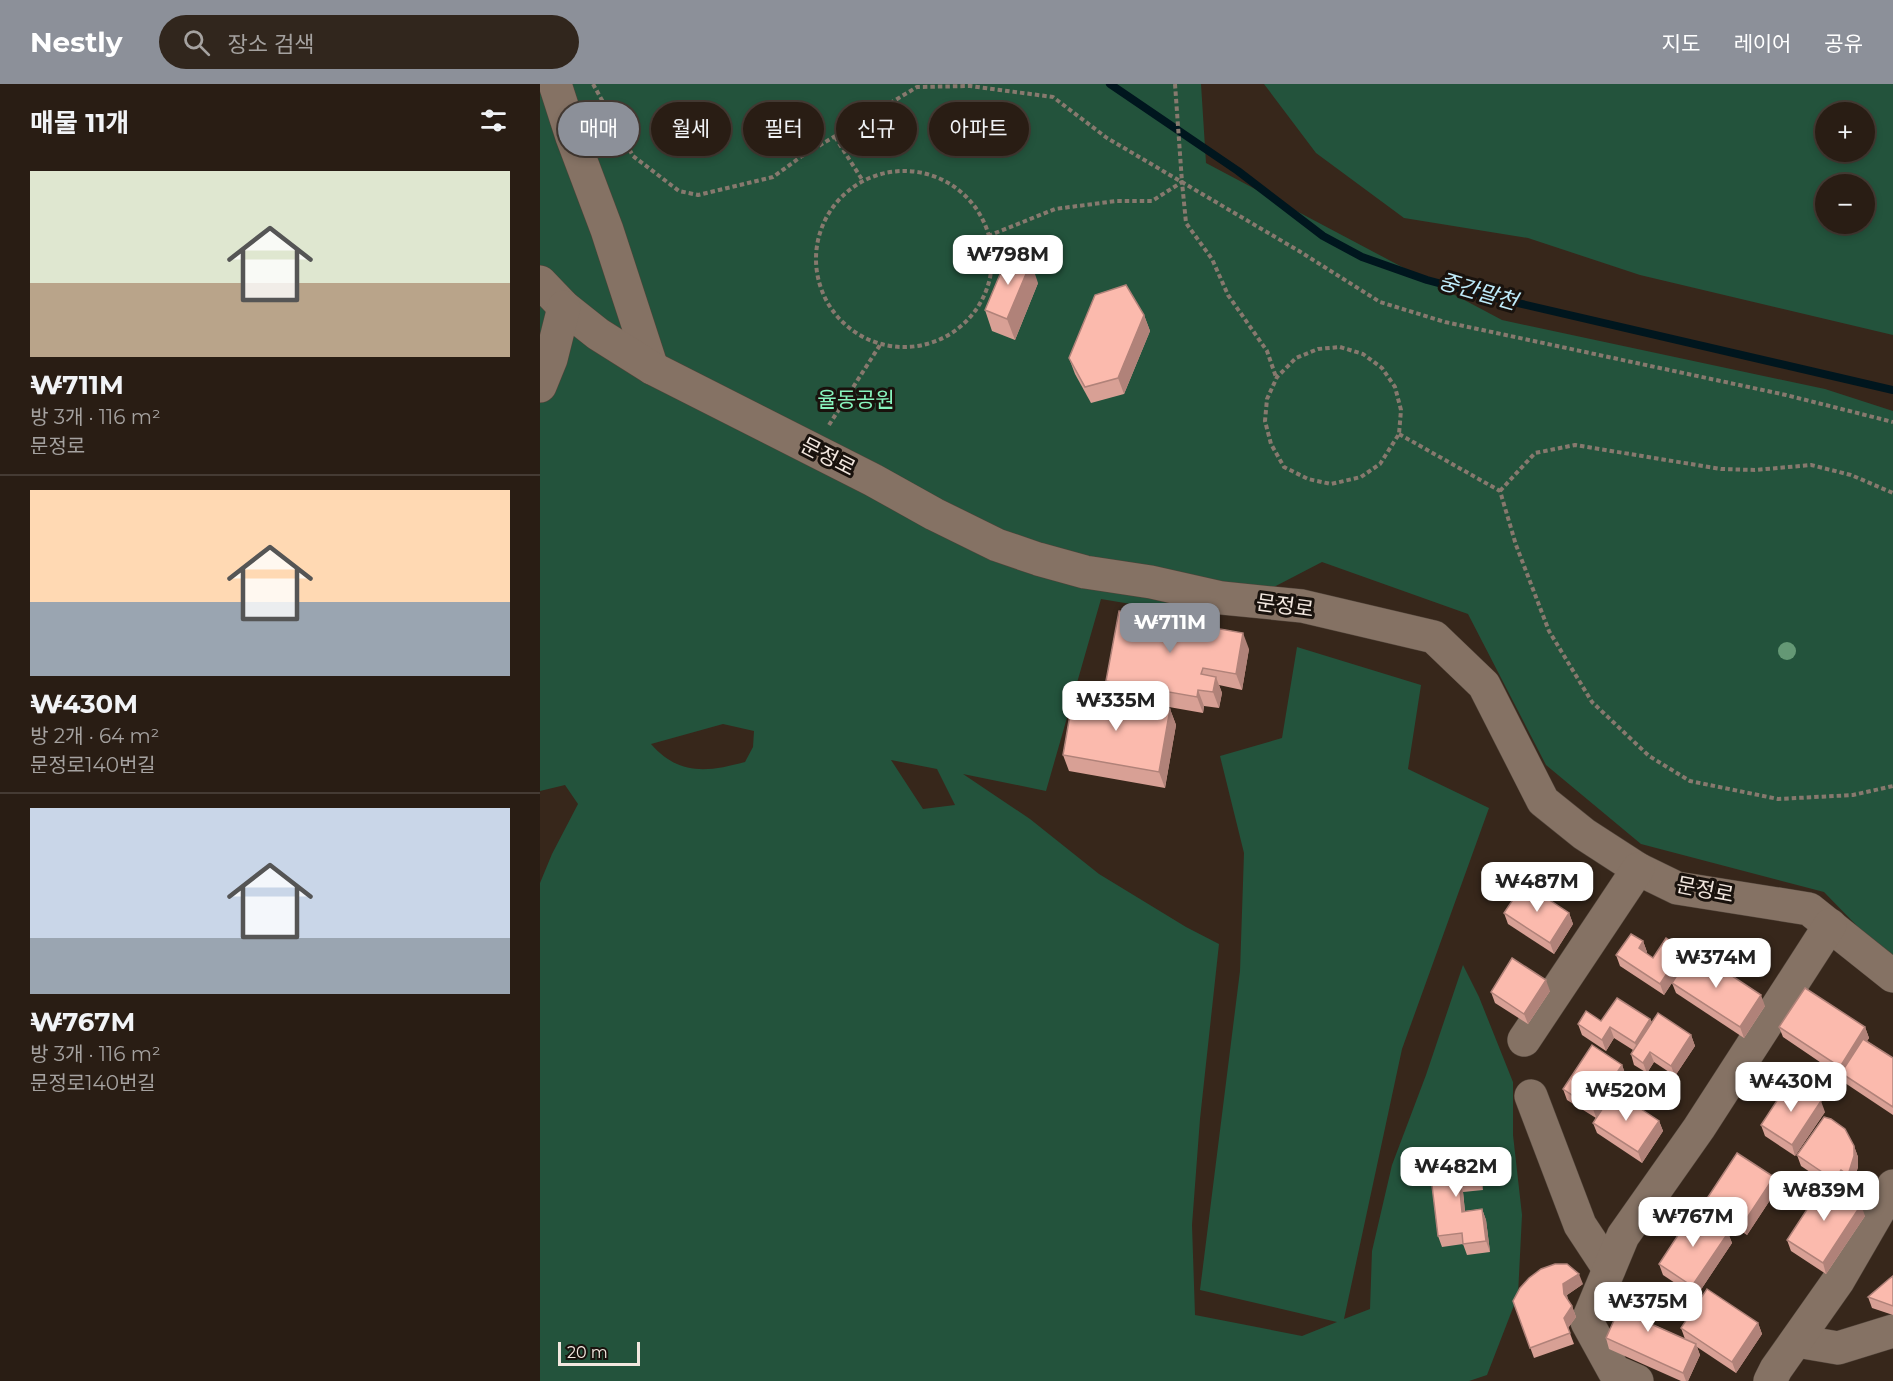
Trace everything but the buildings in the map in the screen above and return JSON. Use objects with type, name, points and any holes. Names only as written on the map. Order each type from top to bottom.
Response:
[{"type":"street","points":[[555,84],[607,230],[652,368]]},
{"type":"street","name":"문정로","points":[[540,282],[564,307],[598,334],[652,368],[813,449],[934,514],[997,544],[1038,559],[1085,572],[1151,582],[1222,598],[1302,606],[1434,638],[1484,686],[1542,801],[1584,834],[1638,869],[1677,888],[1809,909],[1893,975]]},
{"type":"street","points":[[540,386],[551,359],[564,307]]},
{"type":"street","points":[[1524,1040],[1638,869]]},
{"type":"street","points":[[1637,1381],[1614,1371],[1587,1322],[1609,1269],[1623,1236],[1699,1128],[1830,925]]},
{"type":"street","points":[[1531,1096],[1580,1224],[1609,1269]]},
{"type":"street","points":[[1742,1381],[1773,1375],[1838,1281],[1893,1186]]},
{"type":"street","points":[[1797,1341],[1838,1348],[1893,1331]]},
{"type":"path","points":[[593,84],[633,156],[679,191],[698,195],[773,177],[802,156],[917,87],[970,86],[1053,98],[1107,138],[1299,251],[1380,302],[1445,322],[1786,395],[1893,422]]},
{"type":"path","points":[[1175,87],[1186,223],[1212,259],[1228,295],[1267,351],[1277,377]]},
{"type":"path","points":[[835,137],[863,181]]},
{"type":"path","points":[[892,171],[914,171],[944,179],[962,191],[982,215],[988,236],[994,257],[992,276],[981,305],[948,337],[918,347],[880,345],[852,332],[831,309],[816,268],[818,238],[824,222],[842,197],[863,181],[892,171]]},
{"type":"path","points":[[988,236],[1054,209],[1116,201],[1152,201],[1182,182]]},
{"type":"path","points":[[813,449],[880,345]]},
{"type":"path","points":[[1340,347],[1363,354],[1382,368],[1395,387],[1401,410],[1399,434],[1380,464],[1361,477],[1331,484],[1308,479],[1284,467],[1271,444],[1265,421],[1267,399],[1277,377],[1296,358],[1318,349],[1340,347]]},
{"type":"path","points":[[1399,434],[1500,491],[1516,545],[1549,631],[1592,702],[1649,756],[1690,781],[1778,799],[1853,795],[1893,786]]},
{"type":"path","points":[[1500,491],[1535,453],[1575,445],[1721,469],[1755,470],[1811,465],[1851,475],[1893,493]]},
{"type":"green space","name":"율동공원","points":[[540,84],[1201,84],[1206,163],[1502,320],[1825,389],[1893,411],[1893,963],[1824,892],[1641,844],[1546,765],[1468,614],[1322,562],[1214,618],[1101,599],[1046,791],[963,774],[1030,819],[1099,874],[1186,927],[1219,944],[1200,1119],[1192,1225],[1195,1315],[1302,1336],[1337,1322],[1200,1290],[1240,971],[1244,853],[1220,756],[1282,738],[1297,647],[1421,685],[1408,769],[1489,808],[1402,1049],[1344,1319],[1370,1309],[1372,1251],[1392,1165],[1426,1075],[1463,965],[1479,997],[1513,1082],[1513,1135],[1522,1215],[1518,1295],[1487,1375],[1469,1381],[540,1381],[540,883],[578,804],[565,785],[540,791]],"holes":[[[723,724],[754,731],[753,747],[745,762],[719,768],[695,769],[683,766],[672,762],[651,744]],[[891,760],[937,769],[955,805],[923,809]]]},
{"type":"green space","points":[[1264,84],[1893,84],[1893,335],[1640,275],[1528,238],[1404,218],[1316,153]]},
{"type":"waterway","name":"중간말천","points":[[1110,84],[1238,171],[1323,236],[1362,257],[1427,280],[1483,295],[1893,390]]}]
